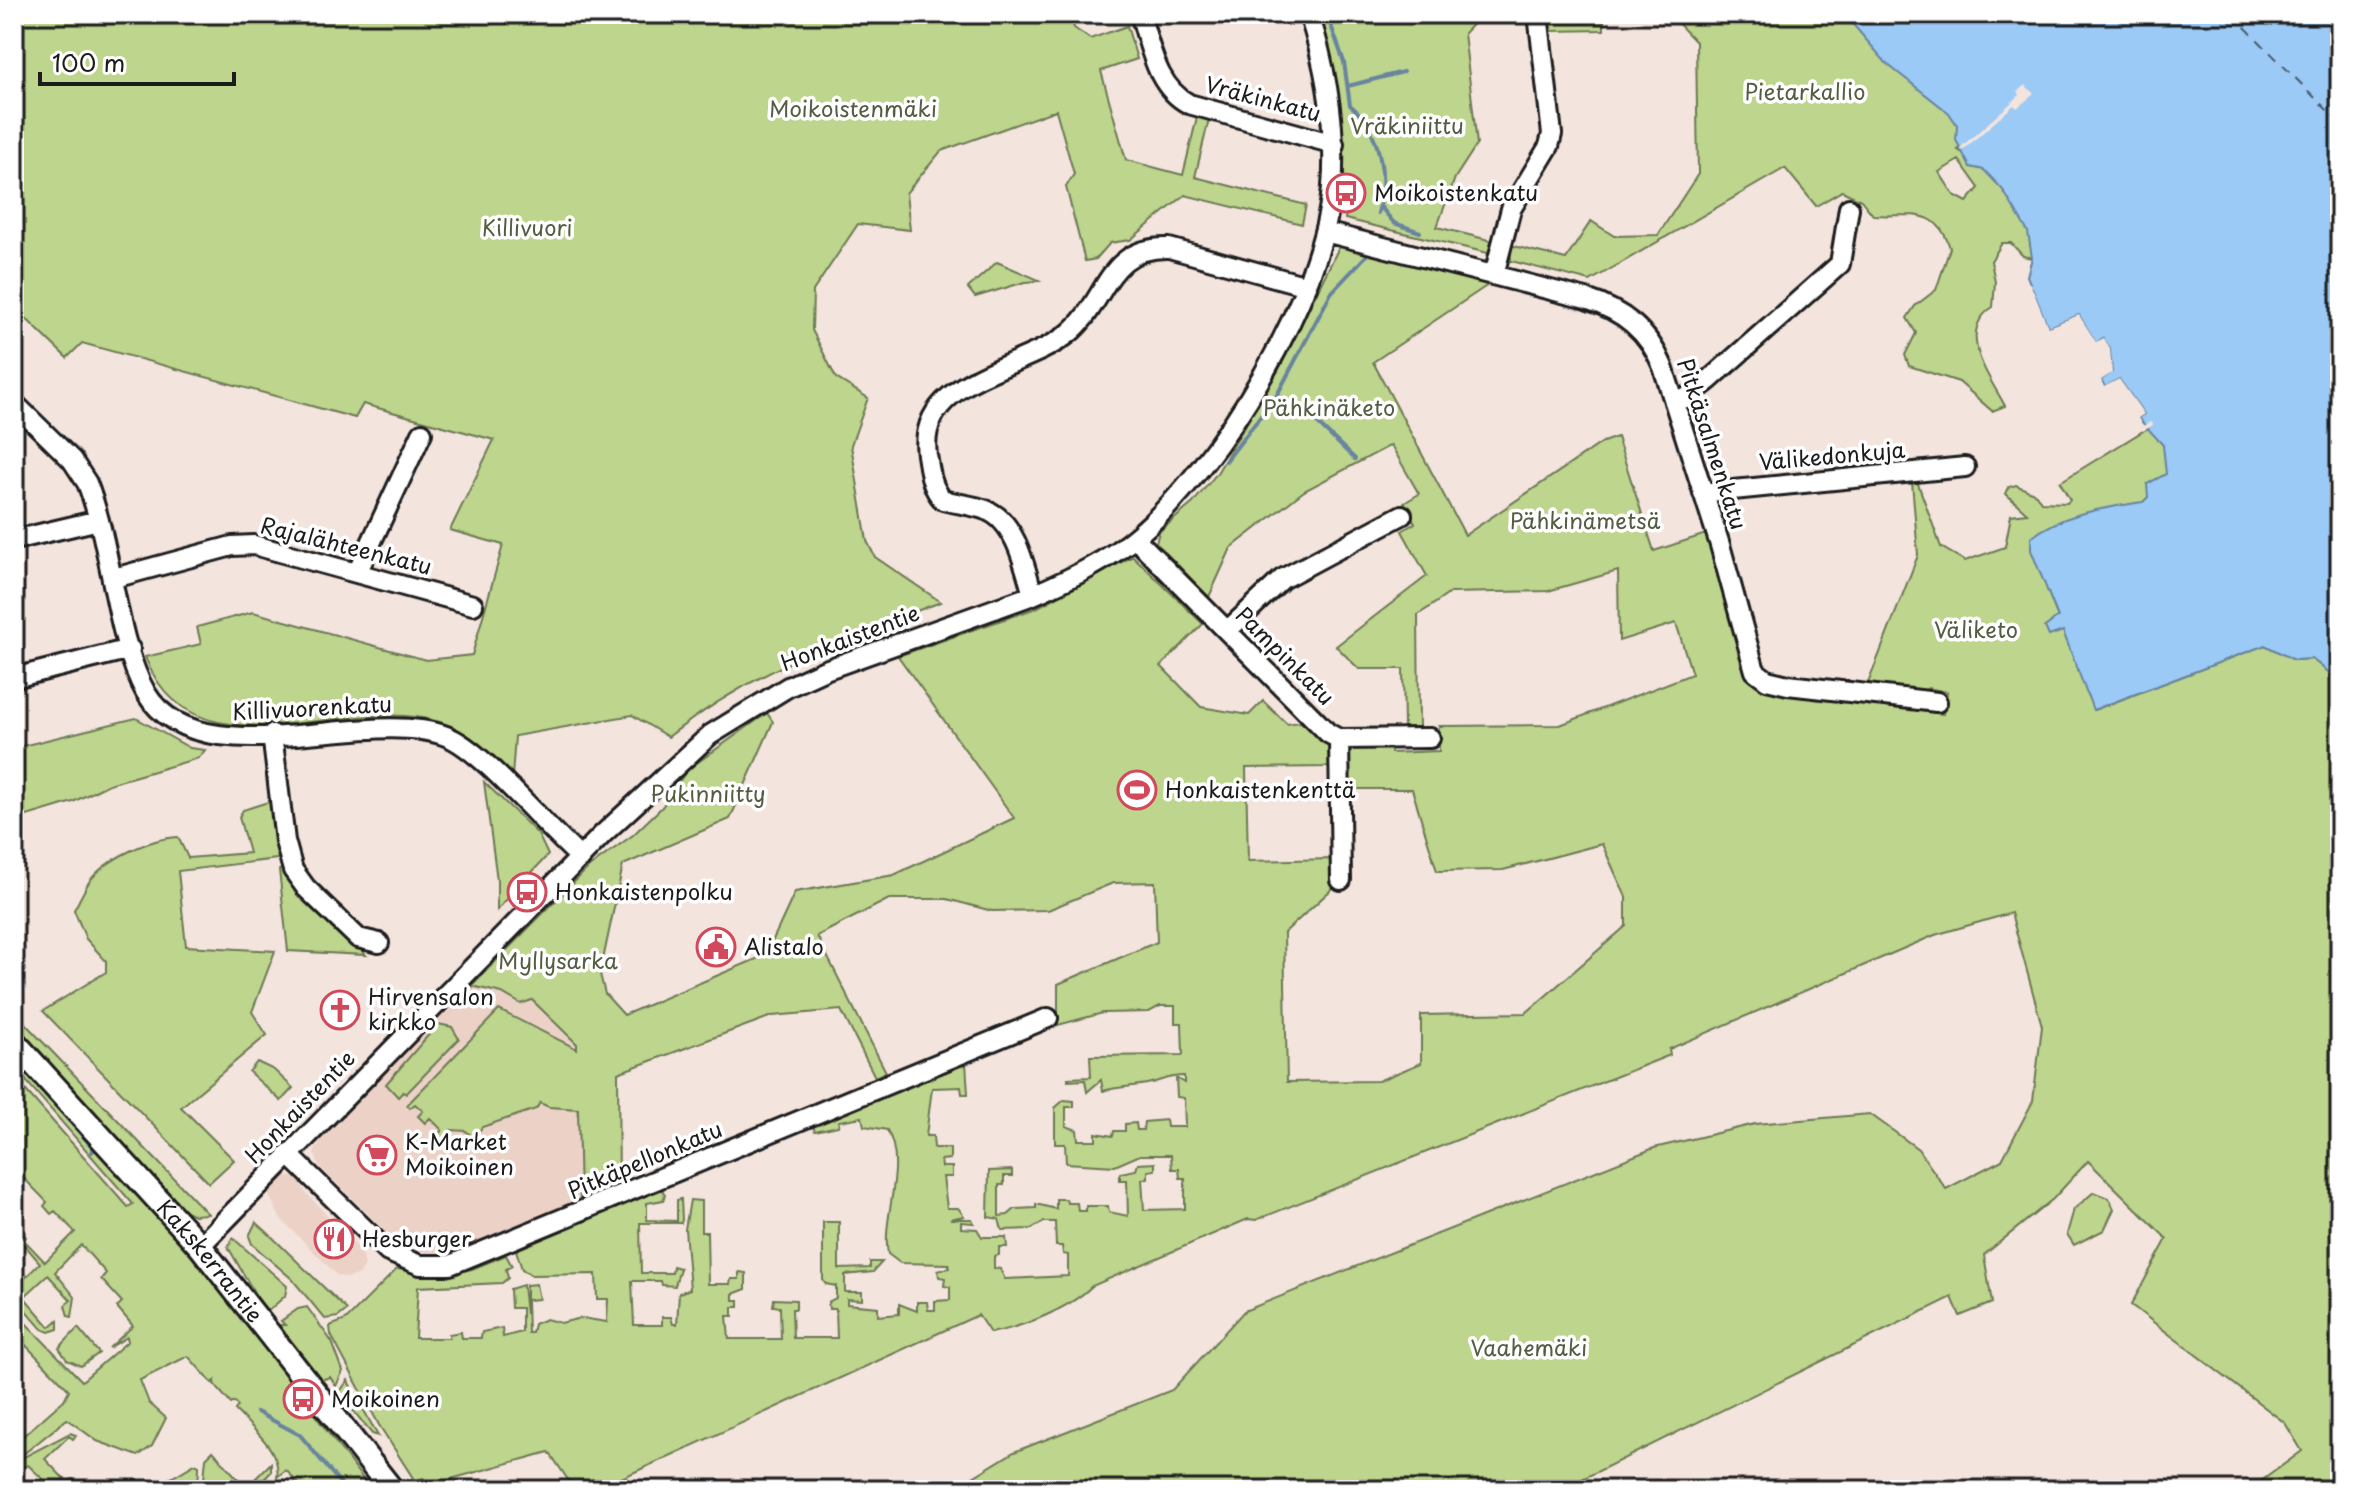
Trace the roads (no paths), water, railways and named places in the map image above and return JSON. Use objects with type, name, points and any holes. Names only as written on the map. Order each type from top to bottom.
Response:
[{"type":"main road","name":"Kakskerrantie","points":[[14,1042],[200,1246],[392,1490]]},
{"type":"street","name":"Vräkinkatu","points":[[1140,14],[1165,86],[1175,97],[1189,104],[1334,144]]},
{"type":"street","name":"Honkaistentie","points":[[200,1246],[684,756],[760,702],[825,670],[1033,595],[1066,580],[1135,538],[1206,461],[1267,365],[1307,286],[1325,232],[1334,144],[1328,82],[1309,14]]},
{"type":"street","points":[[1494,275],[1511,209],[1549,146],[1552,134],[1538,14]]},
{"type":"street","points":[[1674,402],[1686,398],[1708,381],[1840,264],[1849,208]]},
{"type":"street","name":"Pitkäsalmenkatu","points":[[1325,232],[1603,305],[1635,324],[1658,356],[1703,493],[1752,662],[1759,676],[1788,685],[1937,702]]},
{"type":"street","points":[[1033,595],[1012,537],[999,517],[984,509],[943,500],[933,486],[925,440],[930,416],[967,383],[1070,333],[1118,265],[1145,248],[1183,252],[1307,286]]},
{"type":"street","name":"Killivuorenkatu","points":[[14,403],[80,470],[99,520],[130,649],[146,692],[169,716],[204,733],[227,736],[405,728],[448,736],[471,751],[581,858]]},
{"type":"street","points":[[358,571],[422,433]]},
{"type":"street","name":"Välikedonkuja","points":[[1703,493],[1965,467]]},
{"type":"street","points":[[1227,631],[1282,579],[1402,515]]},
{"type":"street","points":[[14,540],[99,520]]},
{"type":"street","name":"Pampinkatu","points":[[1135,538],[1328,733],[1339,739]]},
{"type":"street","name":"Rajalähteenkatu","points":[[114,578],[243,545],[265,547],[358,571],[473,605]]},
{"type":"street","points":[[14,678],[130,649]]},
{"type":"street","points":[[272,734],[285,841],[293,870],[306,888],[358,938],[379,943]]},
{"type":"street","points":[[1341,880],[1339,739],[1430,738]]},
{"type":"street","name":"Pitkäpellonkatu","points":[[288,1154],[388,1252],[420,1265],[450,1265],[496,1249],[1015,1029],[1048,1018]]},
{"type":"water","points":[[1844,14],[2340,14],[2340,681],[2312,659],[2294,660],[2265,645],[2093,710],[2063,631],[2049,636],[2045,627],[2058,617],[2031,550],[2031,538],[2070,517],[2143,502],[2148,497],[2147,484],[2166,474],[2163,445],[2138,418],[2144,414],[2119,379],[2105,387],[2101,380],[2112,372],[2110,349],[2103,338],[2096,343],[2079,315],[2048,327],[2027,276],[2032,258],[2028,232],[2003,190],[1984,170],[1970,167],[1956,140],[1957,125],[1949,113],[1887,64]]},
{"type":"waterway","points":[[1327,14],[1344,62],[1350,105],[1369,128],[1379,155],[1382,185],[1378,213]]},
{"type":"waterway","points":[[1348,86],[1403,72]]},
{"type":"waterway","points":[[1380,206],[1394,223],[1420,232]]},
{"type":"waterway","points":[[1226,461],[1277,395],[1331,293],[1366,256]]},
{"type":"waterway","points":[[1277,395],[1315,421],[1355,459]]},
{"type":"waterway","points":[[1315,421],[1385,403]]},
{"type":"waterway","points":[[26,1072],[94,1149],[92,1152]]},
{"type":"waterway","points":[[257,1412],[300,1435],[346,1490]]},
{"type":"place","name":"Moikoistenkatu","points":[[1346,193]]},
{"type":"place","name":"Honkaistenkenttä","points":[[1137,790]]},
{"type":"place","name":"Honkaistenpolku","points":[[527,892]]},
{"type":"place","name":"Alistalo","points":[[716,947]]},
{"type":"place","name":"Hirvensalon kirkko","points":[[340,1010]]},
{"type":"place","name":"K-Market Moikoinen","points":[[377,1155]]},
{"type":"place","name":"Hesburger","points":[[334,1239]]},
{"type":"place","name":"Moikoinen","points":[[303,1399]]},
{"type":"park label","name":"Pietarkallio","points":[[1805,92]]},
{"type":"park label","name":"Moikoistenmäki","points":[[853,109]]},
{"type":"park label","name":"Vräkiniittu","points":[[1407,126]]},
{"type":"park label","name":"Killivuori","points":[[527,228]]},
{"type":"park label","name":"Pähkinäketo","points":[[1329,408]]},
{"type":"park label","name":"Pähkinämetsä","points":[[1585,521]]},
{"type":"park label","name":"Väliketo","points":[[1976,630]]},
{"type":"park label","name":"Pukinniitty","points":[[708,794]]},
{"type":"park label","name":"Myllysarka","points":[[558,961]]},
{"type":"park label","name":"Vaahemäki","points":[[1529,1348]]}]
